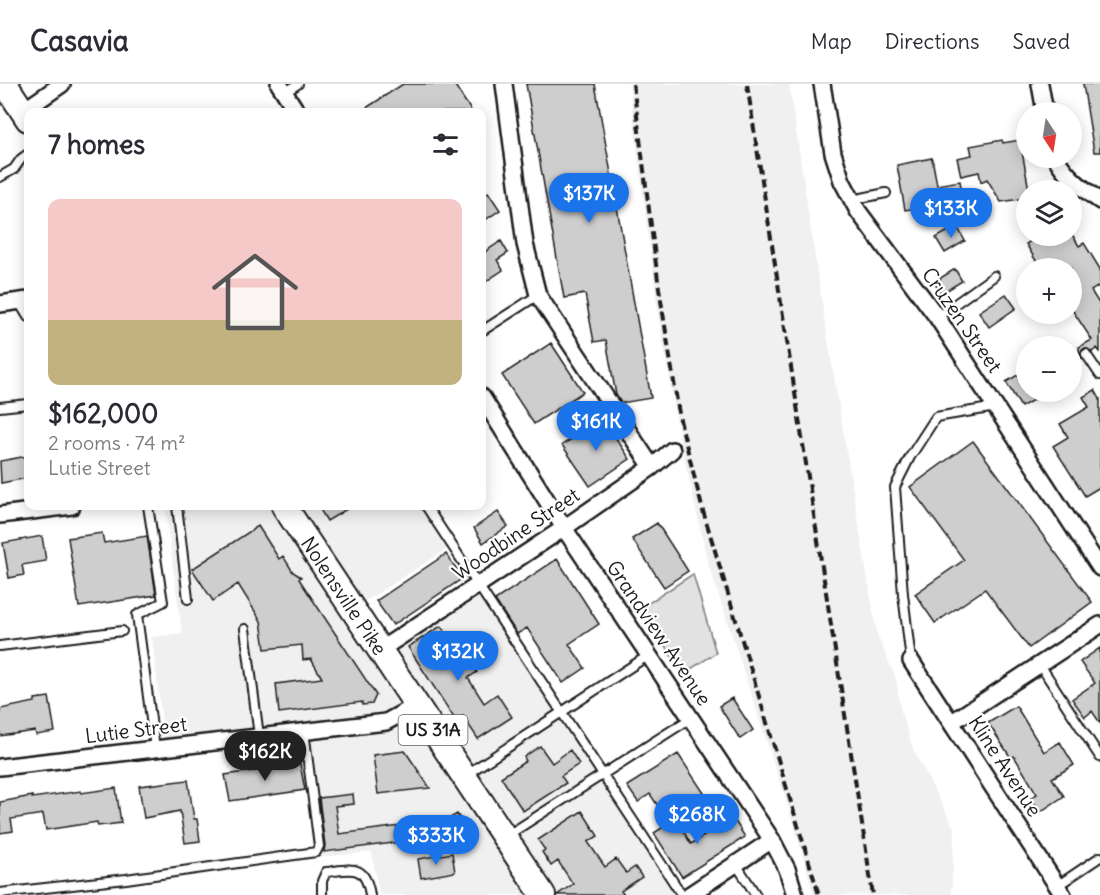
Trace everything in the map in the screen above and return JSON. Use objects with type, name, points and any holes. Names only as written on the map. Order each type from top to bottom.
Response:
[{"type":"main road","points":[[5,84],[24,112]]},
{"type":"main road","name":"Nolensville Pike","points":[[287,510],[543,895]]},
{"type":"street","points":[[34,108],[62,84]]},
{"type":"street","points":[[504,84],[525,244],[538,295],[652,466]]},
{"type":"street","name":"Cruzen Street","points":[[822,84],[833,153],[842,181],[858,211],[937,317],[1100,568]]},
{"type":"street","points":[[1040,84],[1043,102]]},
{"type":"street","points":[[282,88],[294,108]]},
{"type":"street","points":[[1062,168],[1084,190],[1100,201]]},
{"type":"street","points":[[0,304],[24,301]]},
{"type":"street","name":"Grandview Avenue","points":[[486,407],[771,840],[787,869],[795,895]]},
{"type":"street","name":"Woodbine Street","points":[[380,650],[564,528],[672,450]]},
{"type":"street","points":[[0,515],[40,510]]},
{"type":"street","points":[[952,722],[1100,625]]},
{"type":"street","name":"Kline Avenue","points":[[911,661],[1060,891]]},
{"type":"street","name":"Lutie Street","points":[[0,767],[386,722],[417,705]]},
{"type":"street","points":[[689,895],[771,840]]},
{"type":"lane","points":[[282,88],[298,84]]},
{"type":"lane","points":[[0,177],[14,169],[24,157]]},
{"type":"lane","points":[[852,200],[886,193]]},
{"type":"lane","points":[[937,317],[994,276]]},
{"type":"lane","points":[[486,328],[538,295]]},
{"type":"lane","points":[[1086,354],[1100,375]]},
{"type":"lane","points":[[0,407],[24,404]]},
{"type":"lane","points":[[911,661],[903,594],[895,487],[910,457],[936,417],[996,407]]},
{"type":"lane","points":[[149,510],[163,602],[137,615],[155,749]]},
{"type":"lane","points":[[177,510],[188,599]]},
{"type":"lane","points":[[429,510],[682,895]]},
{"type":"lane","points":[[245,629],[259,736]]},
{"type":"lane","points":[[0,646],[122,631]]},
{"type":"lane","points":[[463,776],[562,714],[649,655]]},
{"type":"lane","points":[[1040,664],[1100,757]]},
{"type":"lane","points":[[504,837],[691,718]]},
{"type":"lane","points":[[0,892],[126,879],[316,852],[319,846],[304,731]]},
{"type":"lane","points":[[1060,891],[1100,857]]},
{"type":"lane","points":[[736,864],[756,895]]},
{"type":"lane","points":[[322,895],[322,881],[326,872],[353,868],[361,872],[366,879],[370,895]]},
{"type":"shaded area","points":[[629,84],[789,84],[824,317],[877,634],[896,679],[901,712],[913,749],[955,830],[951,895],[814,895],[795,828],[708,563],[680,439],[659,319]]},
{"type":"shaded area","points":[[166,510],[429,510],[452,546],[353,609],[380,650],[478,585],[682,895],[454,895],[452,892],[426,895],[379,895],[372,852],[321,857],[304,731],[165,747],[152,637],[182,633]]},
{"type":"shaded area","points":[[693,574],[716,653],[683,674],[641,608]]},
{"type":"building","points":[[403,84],[454,84],[469,108],[366,108]]},
{"type":"building","points":[[526,84],[595,84],[651,398],[621,403],[616,395],[606,340],[594,342],[585,294],[564,298]]},
{"type":"building","points":[[1083,84],[1100,84],[1100,152],[1094,152]]},
{"type":"building","points":[[1002,140],[1003,143],[1016,141],[1016,168],[1025,168],[1027,180],[1016,180],[1016,200],[1001,202],[987,179],[981,182],[979,172],[961,176],[957,158],[972,155],[970,146]]},
{"type":"building","points":[[932,158],[937,185],[960,181],[966,217],[955,219],[952,202],[905,210],[897,165]]},
{"type":"building","points":[[488,192],[500,210],[486,219],[486,194]]},
{"type":"building","points":[[957,226],[965,241],[945,253],[936,238]]},
{"type":"building","points":[[501,241],[508,253],[497,260],[503,270],[486,281],[486,251]]},
{"type":"building","points":[[1084,243],[1100,269],[1100,285],[1091,291],[1100,305],[1100,352],[1097,348],[1092,352],[1085,348],[1082,350],[1082,345],[1092,340],[1082,324],[1082,258],[1034,258],[1027,246],[1082,246]]},
{"type":"building","points":[[955,269],[962,281],[941,294],[934,282]]},
{"type":"building","points":[[1006,294],[1016,308],[989,327],[979,312]]},
{"type":"building","points":[[551,343],[583,392],[534,424],[502,375]]},
{"type":"building","points":[[1016,376],[1016,399],[1006,382]]},
{"type":"building","points":[[1095,390],[1100,399],[1100,487],[1085,496],[1053,446],[1068,437],[1060,424],[1089,407],[1083,397]]},
{"type":"building","points":[[1018,402],[1030,402],[1021,407]]},
{"type":"building","points":[[603,419],[630,459],[590,486],[562,445]]},
{"type":"building","points":[[973,441],[1092,602],[1029,648],[985,589],[935,623],[915,594],[964,560],[910,487]]},
{"type":"building","points":[[24,457],[24,479],[1,483],[0,461]]},
{"type":"building","points":[[320,510],[345,510],[327,521]]},
{"type":"building","points":[[498,512],[508,526],[483,543],[474,528]]},
{"type":"building","points":[[657,523],[688,571],[664,587],[632,539]]},
{"type":"building","points":[[258,526],[279,559],[283,556],[293,572],[301,577],[299,579],[376,695],[372,704],[362,705],[362,702],[279,713],[276,684],[322,678],[311,659],[303,660],[302,645],[265,649],[261,621],[238,584],[213,601],[192,569]]},
{"type":"building","points":[[102,533],[104,543],[147,536],[156,595],[79,607],[68,538]]},
{"type":"building","points":[[42,536],[46,561],[22,565],[24,575],[9,578],[3,543]]},
{"type":"building","points":[[446,554],[463,578],[393,625],[376,601]]},
{"type":"building","points":[[557,559],[599,624],[569,644],[585,668],[563,683],[527,628],[517,634],[495,600]]},
{"type":"building","points":[[441,626],[457,650],[468,642],[482,663],[474,668],[477,672],[468,678],[484,703],[497,694],[512,717],[478,739],[463,716],[456,721],[408,647]]},
{"type":"building","points":[[1100,648],[1100,723],[1092,711],[1085,717],[1072,699],[1095,683],[1080,662]]},
{"type":"building","points":[[49,697],[55,732],[36,735],[35,731],[0,736],[0,709]]},
{"type":"building","points":[[732,698],[753,730],[740,739],[719,706]]},
{"type":"building","points":[[1016,706],[1044,752],[1060,742],[1074,765],[1052,778],[1064,796],[1040,812],[1031,798],[1037,794],[1014,756],[1011,758],[988,723]]},
{"type":"building","points":[[540,746],[552,763],[570,750],[579,764],[561,776],[566,783],[523,811],[501,777],[526,761],[524,757]]},
{"type":"building","points":[[405,751],[430,788],[378,794],[373,755]]},
{"type":"building","points":[[678,754],[704,793],[666,818],[650,794],[638,802],[627,786]]},
{"type":"building","points":[[300,764],[305,790],[230,801],[225,775]]},
{"type":"building","points":[[188,780],[200,841],[185,843],[180,811],[144,818],[139,786]]},
{"type":"building","points":[[116,788],[121,823],[98,826],[97,822],[46,830],[43,814],[11,819],[13,831],[0,833],[0,802],[32,796],[32,798]]},
{"type":"building","points":[[353,794],[354,804],[335,806],[339,834],[447,820],[457,814],[465,827],[455,835],[324,852],[319,798]]},
{"type":"building","points":[[582,811],[598,836],[588,842],[605,867],[616,859],[626,873],[635,867],[642,877],[621,891],[624,895],[557,895],[573,884],[558,861],[551,866],[538,840]]},
{"type":"building","points":[[733,818],[745,837],[682,877],[654,833],[676,819],[691,844]]},
{"type":"building","points":[[452,853],[455,872],[421,878],[418,859]]},
{"type":"railway","points":[[633,84],[659,288],[680,420],[703,511],[819,895]]},
{"type":"railway","points":[[747,84],[873,895]]}]
